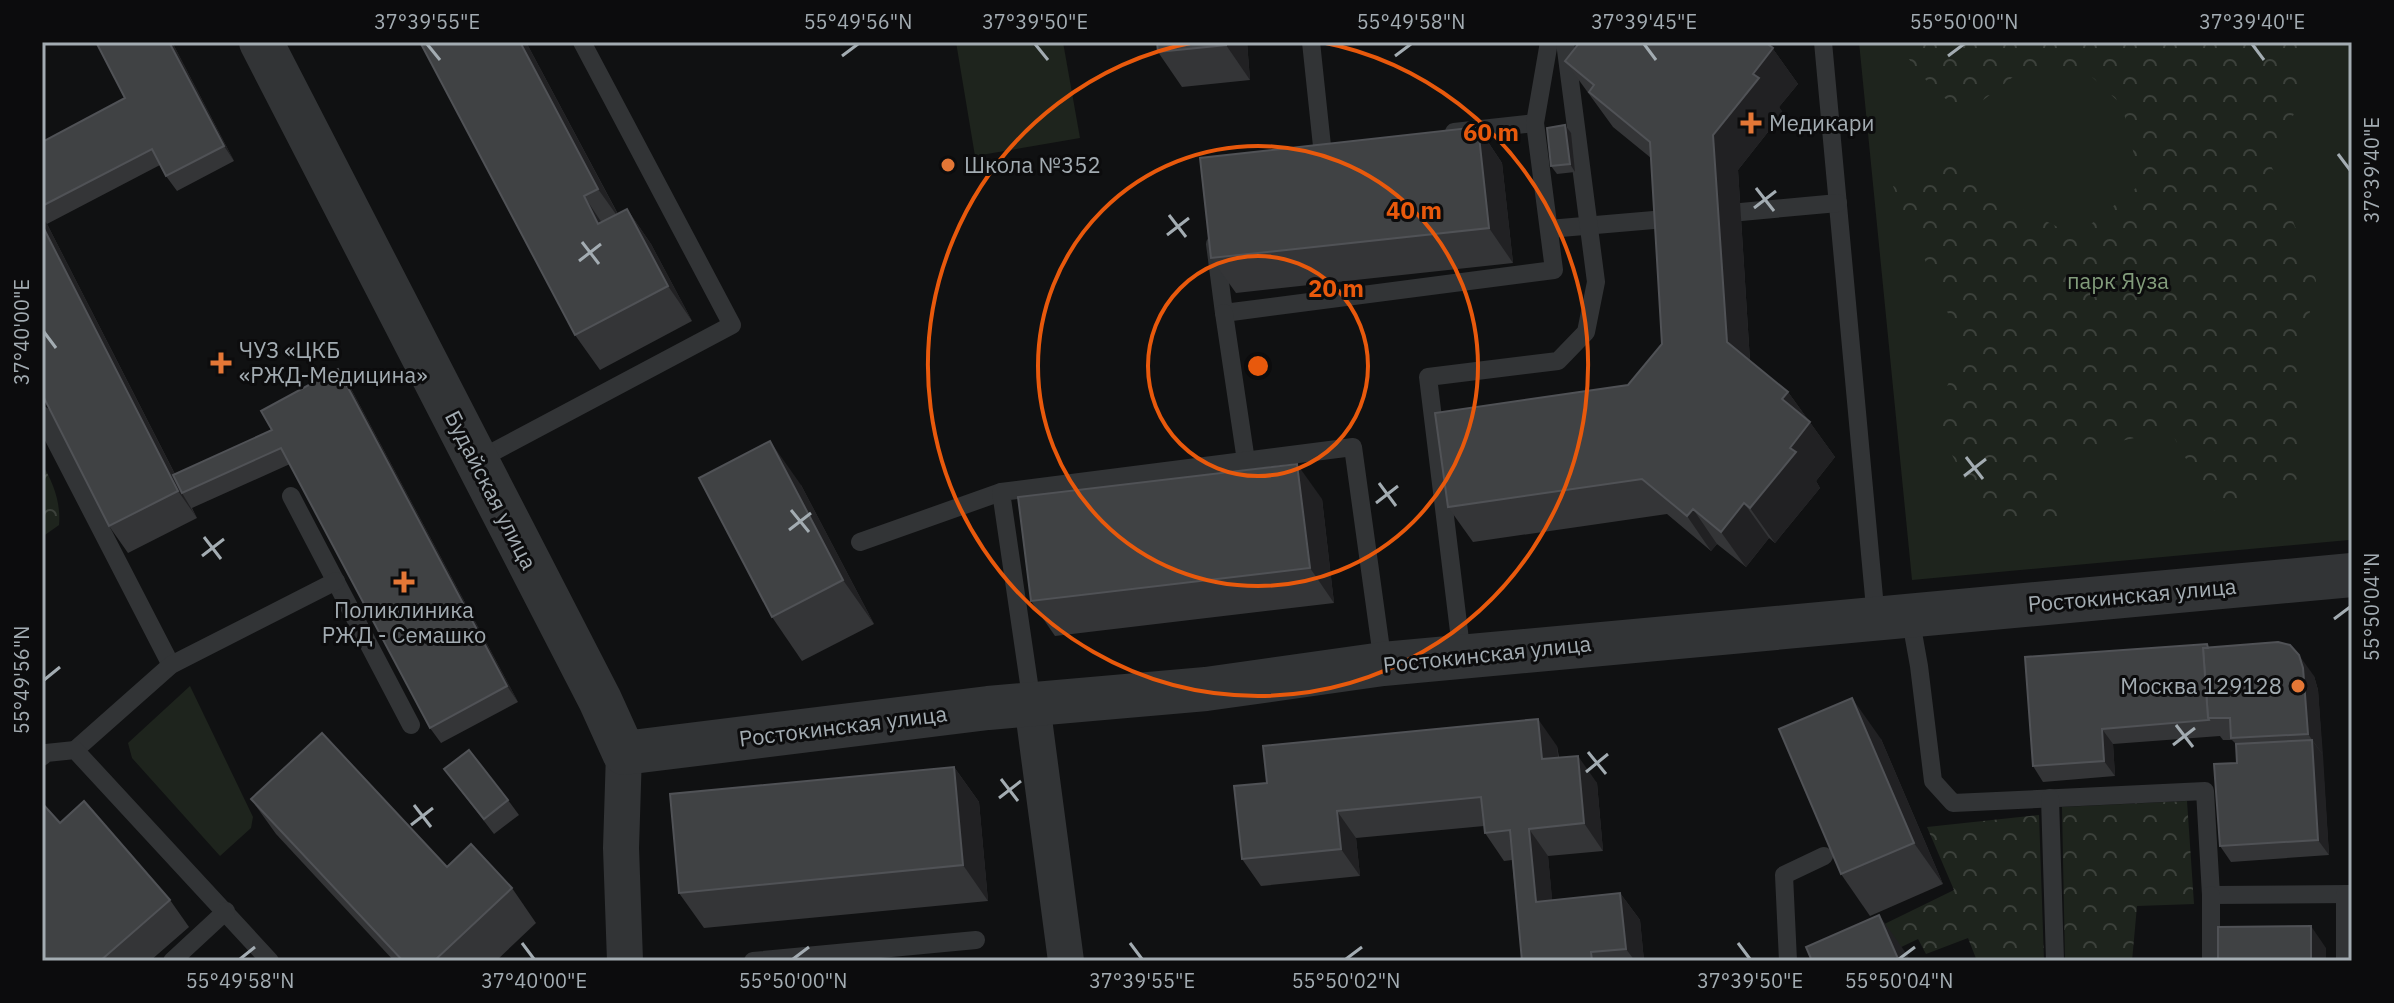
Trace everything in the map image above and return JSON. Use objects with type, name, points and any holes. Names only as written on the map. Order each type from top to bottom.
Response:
[{"type":"street","name":"Будайская улица","points":[[261,42],[600,700],[624,753],[621,848],[625,961]]},
{"type":"street","name":"Ростокинская улица","points":[[624,753],[1032,704],[1206,689],[1383,664],[2352,575]]},
{"type":"street","points":[[1032,704],[1066,961]]},
{"type":"lane","points":[[476,461],[732,325],[582,42]]},
{"type":"lane","points":[[1311,42],[1323,146]]},
{"type":"lane","points":[[1224,313],[1554,270],[1535,123],[1549,42]]},
{"type":"lane","points":[[1462,656],[1428,377],[1558,361],[1586,332],[1596,282],[1565,42]]},
{"type":"lane","points":[[1823,42],[1838,203],[1893,617],[1919,666],[1933,781],[1953,803],[2205,791],[2211,961]]},
{"type":"lane","points":[[1444,133],[1535,123]]},
{"type":"lane","points":[[1741,212],[1838,203]]},
{"type":"lane","points":[[1549,229],[1677,218]]},
{"type":"lane","points":[[1212,224],[1246,461]]},
{"type":"lane","points":[[42,415],[171,665]]},
{"type":"lane","points":[[860,542],[1001,492],[1353,447],[1383,664]]},
{"type":"lane","points":[[1001,492],[1032,704]]},
{"type":"lane","points":[[291,496],[411,725]]},
{"type":"lane","points":[[43,753],[75,750],[171,665],[336,581]]},
{"type":"lane","points":[[75,750],[270,961]]},
{"type":"lane","points":[[2050,798],[2055,961]]},
{"type":"lane","points":[[1788,961],[1784,875],[1824,856]]},
{"type":"lane","points":[[2211,895],[2348,894],[2345,961]]},
{"type":"lane","points":[[172,961],[226,911]]},
{"type":"lane","points":[[753,961],[976,940]]},
{"type":"green space","points":[[956,42],[1063,42],[1080,138],[975,156]]},
{"type":"green space","name":"парк Яуза","points":[[1859,42],[2350,42],[2352,538],[1912,580]]},
{"type":"green space","points":[[1895,42],[2300,42],[2301,98],[2271,165],[2316,280],[2303,347],[2300,478],[2215,511],[2170,430],[2063,454],[2063,521],[1988,521],[1934,422],[1962,346],[1893,186],[1956,163],[1997,197],[2076,236],[2141,184],[2122,105],[2090,75],[2027,66],[1964,115],[1930,85]]},
{"type":"green space","points":[[42,464],[55,493],[59,525],[42,537]]},
{"type":"green space","points":[[190,686],[253,817],[251,828],[220,856],[132,758],[128,743]]},
{"type":"green space","points":[[2187,801],[2194,904],[2137,906],[2132,961],[2065,961],[2062,807]]},
{"type":"green space","points":[[2039,815],[2044,961],[1977,961],[1968,938],[1926,954],[1918,939],[1872,961],[1819,956],[1954,890],[1927,827]]},
{"type":"building","points":[[96,42],[169,42],[224,146],[166,176],[152,149],[42,206],[42,142],[125,98]]},
{"type":"building","points":[[420,42],[520,42],[598,189],[584,196],[598,224],[627,209],[668,286],[575,335]]},
{"type":"building","points":[[1157,42],[1226,42],[1226,45],[1158,52]]},
{"type":"building","points":[[1580,42],[1765,42],[1773,48],[1753,74],[1759,78],[1713,135],[1727,342],[1788,392],[1782,399],[1810,422],[1790,448],[1796,452],[1750,508],[1744,503],[1721,532],[1693,509],[1687,516],[1642,479],[1448,507],[1435,413],[1628,385],[1662,344],[1650,142],[1589,92],[1594,85],[1565,61]]},
{"type":"building","points":[[1565,125],[1570,164],[1551,166],[1547,128]]},
{"type":"building","points":[[1478,127],[1489,228],[1211,258],[1200,158]]},
{"type":"building","points":[[42,225],[178,491],[109,526],[42,394]]},
{"type":"building","name":"Поликлиника РЖД - Семашко","points":[[338,369],[507,686],[430,728],[281,448],[182,493],[173,475],[272,430],[261,411]]},
{"type":"building","points":[[770,441],[843,580],[772,617],[699,478]]},
{"type":"building","points":[[1297,464],[1310,568],[1031,601],[1018,497]]},
{"type":"building","points":[[2278,642],[2290,645],[2299,655],[2303,668],[2308,734],[2231,738],[2230,718],[2208,718],[2203,648]]},
{"type":"building","points":[[2207,644],[2208,648],[2203,648],[2209,720],[2102,729],[2104,761],[2033,766],[2025,657]]},
{"type":"building","points":[[1852,698],[1914,843],[1841,874],[1779,729]]},
{"type":"building","points":[[1538,719],[1542,759],[1578,756],[1584,823],[1529,829],[1536,902],[1620,893],[1626,949],[1591,952],[1592,961],[1522,961],[1510,830],[1485,833],[1481,797],[1337,811],[1341,849],[1242,859],[1234,786],[1267,783],[1263,746]]},
{"type":"building","points":[[322,733],[447,867],[471,844],[512,888],[434,961],[403,961],[251,799]]},
{"type":"building","points":[[2312,740],[2318,840],[2220,846],[2214,764],[2237,763],[2236,744]]},
{"type":"building","points":[[469,750],[508,800],[484,819],[444,769]]},
{"type":"building","points":[[954,767],[963,865],[679,893],[670,794]]},
{"type":"building","points":[[84,801],[170,900],[100,961],[42,961],[42,803],[60,823]]},
{"type":"building","points":[[1879,915],[1899,961],[1812,961],[1806,947]]},
{"type":"building","points":[[2311,926],[2311,961],[2218,961],[2218,927]]},
{"type":"place","name":"Медикари","points":[[1751,123]]},
{"type":"place","name":"Школа №352","points":[[948,165]]},
{"type":"place","name":"ЧУЗ «ЦКБ «РЖД-Медицина»","points":[[221,363]]},
{"type":"place","name":"Поликлиника РЖД - Семашко","points":[[404,582]]},
{"type":"place","name":"Москва 129128","points":[[2298,686]]}]
